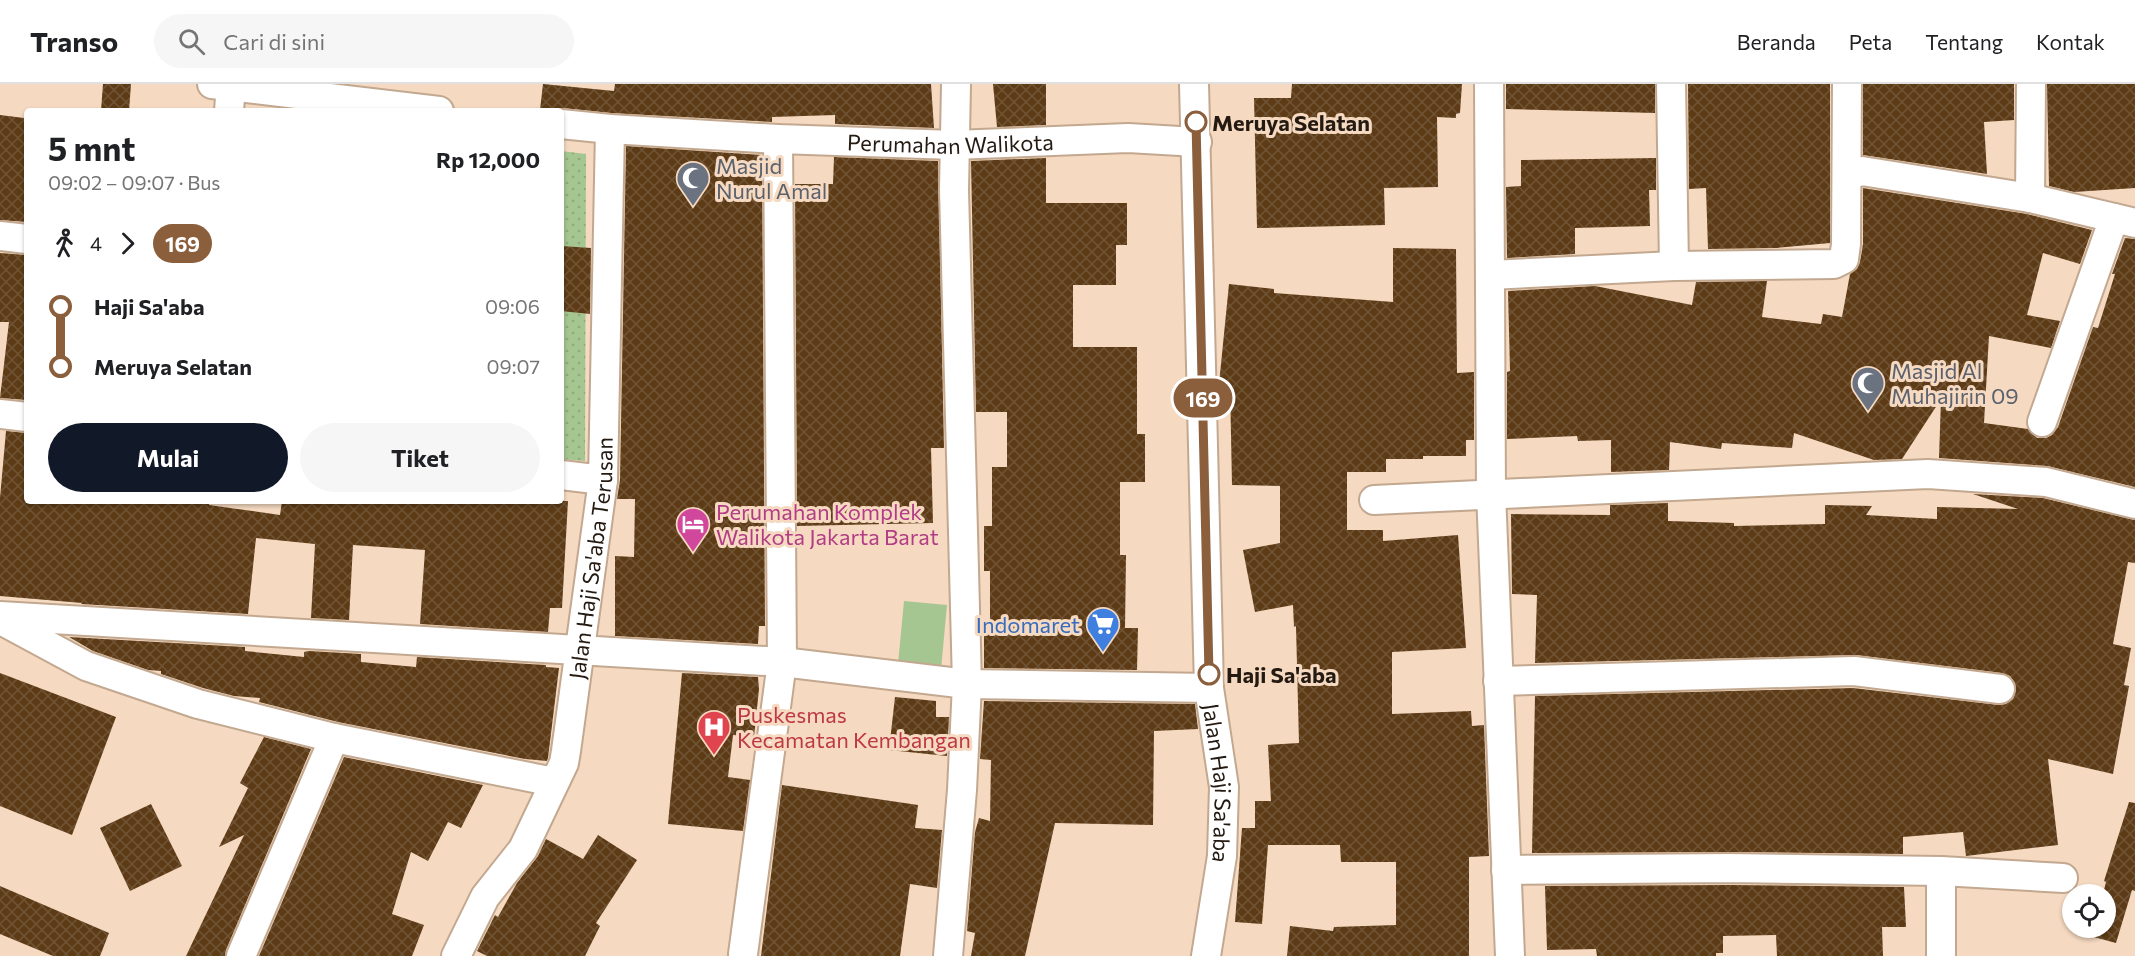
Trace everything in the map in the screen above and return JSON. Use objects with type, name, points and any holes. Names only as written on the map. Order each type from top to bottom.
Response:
[{"type":"street","points":[[948,956],[962,790],[967,684],[954,145],[956,84]]},
{"type":"street","name":"Jalan Haji Sa'aba","points":[[1194,84],[1209,688],[1224,787],[1222,856],[1206,956]]},
{"type":"street","points":[[1489,84],[1491,493],[1510,956]]},
{"type":"street","points":[[1671,84],[1674,267]]},
{"type":"street","points":[[1490,275],[1674,267],[1834,264],[1839,262],[1844,259],[1846,243],[1847,84]]},
{"type":"street","points":[[2030,198],[2031,84]]},
{"type":"street","points":[[226,91],[400,108]]},
{"type":"street","name":"Perumahan Walikota","points":[[564,124],[778,139],[954,145],[1128,138],[1197,141]]},
{"type":"street","name":"Jalan Haji Sa'aba Terusan","points":[[456,956],[485,897],[523,849],[564,763],[603,480],[610,129]]},
{"type":"street","points":[[743,954],[782,662],[778,139]]},
{"type":"street","points":[[1848,175],[1862,171],[2030,198],[2124,221],[2042,422]]},
{"type":"street","points":[[0,236],[24,239]]},
{"type":"street","points":[[0,414],[24,417]]},
{"type":"street","points":[[1374,500],[1928,474],[2046,482],[2135,504]]},
{"type":"street","points":[[564,475],[603,480]]},
{"type":"street","points":[[0,618],[782,662],[967,684],[1209,688]]},
{"type":"street","points":[[0,618],[86,666],[198,704],[334,738],[554,782]]},
{"type":"street","points":[[1498,681],[1854,671],[2000,689]]},
{"type":"street","points":[[241,956],[334,738]]},
{"type":"street","points":[[1506,870],[1729,868],[1941,870],[2063,878]]},
{"type":"street","points":[[1941,870],[1941,956]]},
{"type":"green space","points":[[564,151],[586,154],[585,461],[564,459]]},
{"type":"green space","points":[[904,601],[947,605],[941,669],[898,664]]},
{"type":"building","points":[[103,84],[131,84],[129,108],[101,108]]},
{"type":"building","points":[[543,84],[614,91],[615,84],[931,84],[934,128],[835,124],[835,115],[772,117],[772,122],[540,108]]},
{"type":"building","points":[[993,84],[1046,84],[1046,125],[997,127]]},
{"type":"building","points":[[1292,84],[1462,84],[1460,113],[1456,114],[1456,118],[1437,117],[1438,187],[1384,188],[1385,225],[1257,228],[1254,98],[1291,98]]},
{"type":"building","points":[[1506,84],[1655,84],[1655,113],[1506,109]]},
{"type":"building","points":[[1688,84],[1830,84],[1830,243],[1776,248],[1708,249],[1706,188],[1689,189]]},
{"type":"building","points":[[1863,84],[2014,84],[2014,120],[1984,122],[1987,174],[1863,155]]},
{"type":"building","points":[[2047,84],[2135,84],[2135,188],[2074,192],[2049,186]]},
{"type":"building","points":[[0,115],[24,118],[24,222],[0,220]]},
{"type":"building","points":[[626,146],[762,155],[765,626],[759,626],[758,644],[615,636],[615,556],[634,557],[635,499],[617,499],[620,480]]},
{"type":"building","points":[[834,157],[938,161],[944,448],[931,448],[933,523],[797,526],[795,184],[833,184]]},
{"type":"building","points":[[1046,158],[1046,203],[1127,203],[1127,245],[1116,245],[1116,285],[1073,285],[1073,347],[1137,347],[1137,434],[1145,434],[1145,482],[1120,482],[1120,555],[1126,555],[1125,628],[1138,628],[1137,670],[984,668],[984,630],[990,630],[990,571],[984,571],[984,526],[992,526],[992,467],[1007,467],[1007,412],[976,412],[971,161]]},
{"type":"building","points":[[1656,158],[1656,190],[1649,190],[1650,226],[1575,228],[1575,254],[1507,258],[1506,187],[1521,186],[1521,160]]},
{"type":"building","points":[[1863,188],[2027,214],[2092,230],[2080,264],[2043,253],[2027,315],[2060,321],[2051,348],[1989,336],[1984,423],[2028,429],[2037,438],[2052,435],[2058,427],[2093,327],[2098,328],[2115,274],[2112,274],[2125,238],[2135,239],[2135,487],[2047,466],[1939,458],[1941,399],[1902,459],[1874,460],[1794,433],[1792,448],[1722,443],[1721,449],[1670,442],[1669,470],[1611,472],[1611,440],[1578,441],[1577,436],[1507,439],[1507,372],[1510,371],[1508,291],[1595,286],[1692,305],[1696,282],[1767,281],[1762,317],[1821,324],[1823,314],[1842,317],[1850,274],[1857,269],[1860,262],[1863,244]]},
{"type":"building","points":[[564,246],[591,248],[590,314],[564,311]]},
{"type":"building","points":[[1393,248],[1456,249],[1457,373],[1474,372],[1474,440],[1466,440],[1466,456],[1386,459],[1386,472],[1347,472],[1347,530],[1383,530],[1383,541],[1458,535],[1466,648],[1392,652],[1392,714],[1471,711],[1472,726],[1484,725],[1489,856],[1469,857],[1469,956],[1287,956],[1290,926],[1333,931],[1334,927],[1396,925],[1396,862],[1341,862],[1340,845],[1268,845],[1262,924],[1235,922],[1242,828],[1255,828],[1255,801],[1271,801],[1268,745],[1299,743],[1296,626],[1294,627],[1293,605],[1255,612],[1243,550],[1280,543],[1280,486],[1232,485],[1230,385],[1219,384],[1229,284],[1274,289],[1274,293],[1393,302]]},
{"type":"building","points":[[0,253],[24,255],[24,400],[0,398],[9,322],[0,322]]},
{"type":"building","points":[[6,431],[24,433],[24,504],[209,504],[280,515],[282,504],[564,504],[564,501],[568,501],[562,608],[550,608],[548,632],[420,624],[425,550],[353,545],[349,620],[311,618],[315,544],[256,538],[248,614],[81,604],[0,596],[0,498]]},
{"type":"building","points":[[1973,494],[2043,498],[2135,520],[2135,563],[2128,562],[2113,644],[2131,648],[2124,685],[2129,686],[2113,774],[2048,759],[2058,845],[1966,856],[1963,832],[1903,837],[1903,854],[1532,853],[1535,696],[1853,688],[1999,705],[2006,704],[2013,699],[2016,690],[2015,683],[2010,676],[2002,673],[1856,655],[1535,663],[1537,595],[1512,594],[1511,514],[1610,515],[1610,505],[1668,503],[1668,521],[1734,523],[1734,526],[1825,524],[1825,505],[1872,506],[1866,515],[1937,519],[1937,507],[2018,509]]},
{"type":"building","points":[[69,637],[245,647],[245,651],[304,657],[304,652],[309,651],[361,654],[361,662],[416,667],[417,657],[546,665],[546,667],[559,668],[548,758],[547,761],[525,759],[338,722],[259,702],[260,698],[234,696],[203,688],[161,674],[161,671],[148,670],[93,651]]},
{"type":"building","points":[[0,673],[116,717],[72,835],[0,806]]},
{"type":"building","name":"Puskesmas Kecamatan Kembangan","points":[[682,673],[758,677],[754,737],[733,735],[728,777],[750,780],[743,831],[668,824]]},
{"type":"building","points":[[895,697],[936,701],[936,717],[949,717],[947,756],[889,750]]},
{"type":"building","points":[[984,701],[1195,704],[1198,729],[1154,731],[1153,825],[1055,823],[1025,956],[971,956],[975,933],[967,931],[975,832],[979,818],[990,821],[991,760],[980,759]]},
{"type":"building","points":[[264,737],[311,749],[225,956],[186,956],[244,835],[219,847],[248,788],[240,783]]},
{"type":"building","points":[[344,757],[483,785],[461,828],[448,822],[428,861],[411,852],[392,914],[424,925],[412,956],[259,956]]},
{"type":"building","points":[[782,785],[918,805],[915,828],[942,830],[937,888],[910,884],[900,956],[761,956]]},
{"type":"building","points":[[2129,802],[2135,803],[2135,891],[2132,890],[2116,943],[2097,938],[2116,938],[2116,884],[2106,884],[2104,881]]},
{"type":"building","points":[[151,804],[182,866],[130,891],[100,828]]},
{"type":"building","points":[[598,835],[637,860],[596,923],[600,926],[585,956],[487,956],[477,951],[495,915],[498,917],[517,883],[538,856],[546,839],[583,859]]},
{"type":"building","points":[[0,886],[109,933],[100,956],[53,956],[0,934]]},
{"type":"building","points":[[1545,886],[1904,887],[1906,927],[1882,927],[1883,956],[1777,956],[1776,935],[1723,936],[1723,953],[1716,953],[1716,956],[1597,956],[1596,949],[1547,950]]},
{"type":"bus line","name":"169","points":[[1196,122],[1209,674]]},
{"type":"place","name":"Meruya Selatan","points":[[1196,122]]},
{"type":"place","name":"Masjid Nurul Amal","points":[[693,207]]},
{"type":"place","name":"Masjid Al Muhajirin 09","points":[[1868,412]]},
{"type":"place","name":"Perumahan Komplek Walikota Jakarta Barat","points":[[693,553]]},
{"type":"place","name":"Indomaret","points":[[1103,653]]},
{"type":"place","name":"Haji Sa'aba","points":[[1209,674]]},
{"type":"place","name":"Puskesmas Kecamatan Kembangan","points":[[714,756]]}]
